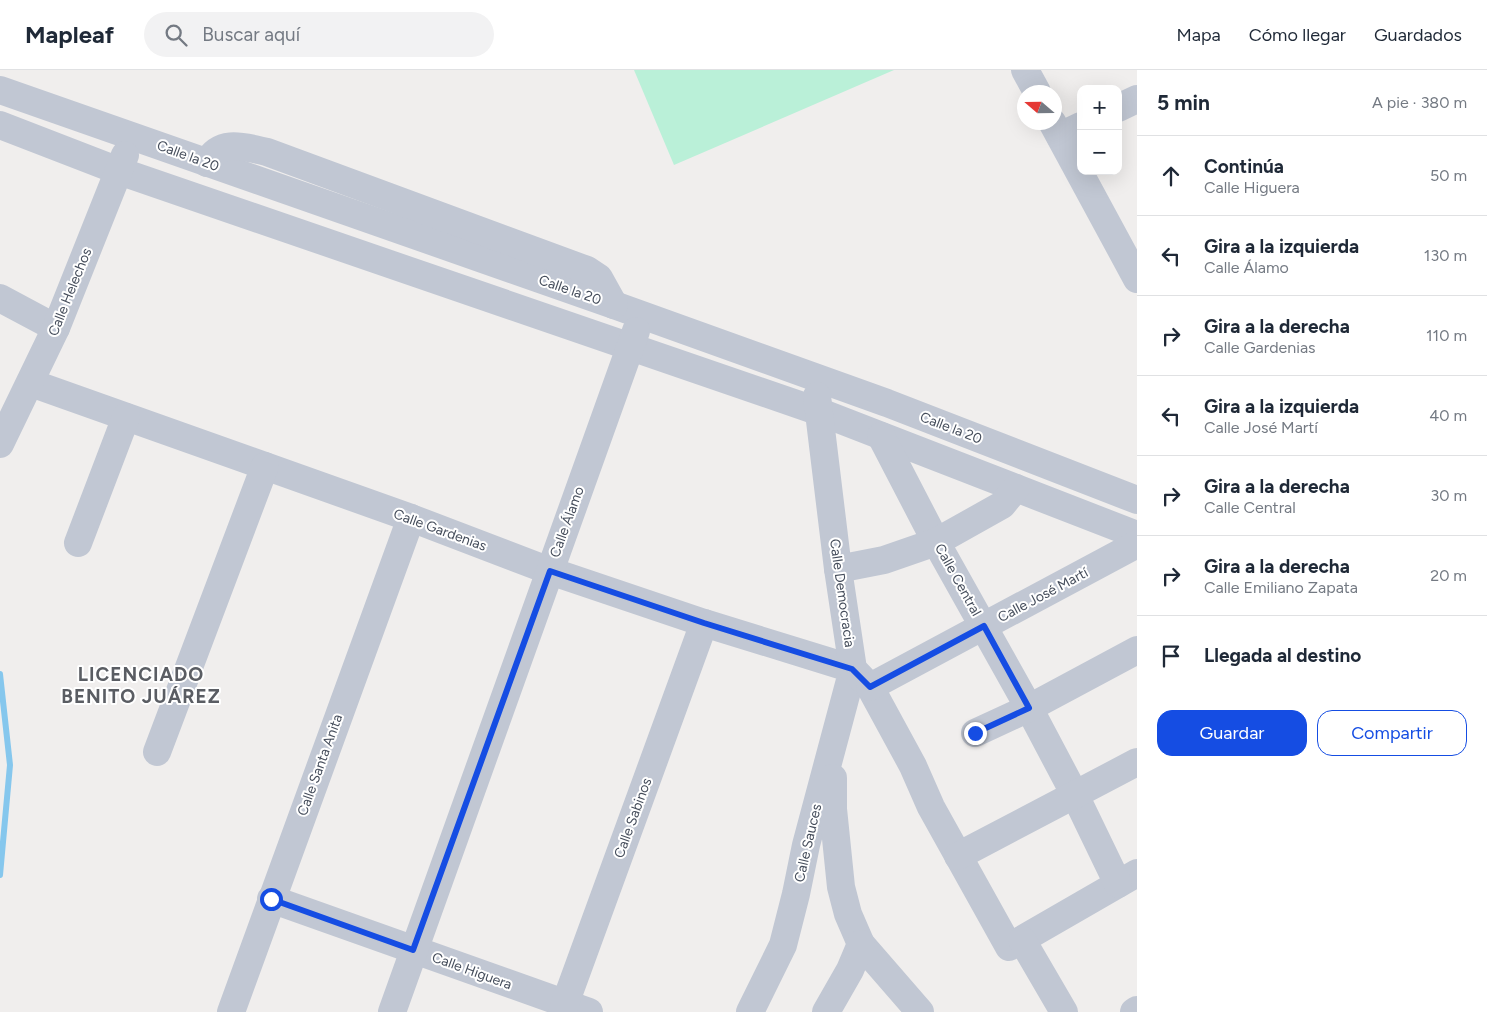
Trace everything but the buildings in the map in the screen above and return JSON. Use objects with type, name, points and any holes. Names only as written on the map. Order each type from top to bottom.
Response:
[{"type":"street","points":[[1025,70],[1033,85]]},
{"type":"street","name":"Calle la 20","points":[[0,90],[614,305],[887,403],[1137,500]]},
{"type":"street","points":[[1122,106],[1137,99]]},
{"type":"street","points":[[0,125],[119,170],[820,412],[1137,535]]},
{"type":"street","points":[[1064,128],[1137,279]]},
{"type":"street","name":"Calle Helechos","points":[[0,444],[56,328],[132,136]]},
{"type":"street","points":[[0,298],[56,328]]},
{"type":"street","name":"Calle Álamo","points":[[392,1012],[642,315]]},
{"type":"street","name":"Calle Democracia","points":[[814,377],[820,412],[838,569],[861,678],[913,766],[931,807],[958,856],[1015,944],[1064,1012]]},
{"type":"street","name":"Calle Gardenias","points":[[31,383],[411,518],[550,571],[861,678]]},
{"type":"street","points":[[78,543],[126,417]]},
{"type":"street","name":"Calle Central","points":[[881,436],[936,542],[984,626],[1075,795],[1127,878]]},
{"type":"street","points":[[157,752],[265,466]]},
{"type":"street","points":[[838,569],[884,560],[936,542],[1002,505],[1016,488]]},
{"type":"street","name":"Calle Santa Anita","points":[[231,1012],[411,518]]},
{"type":"street","name":"Calle José Martí","points":[[861,678],[984,626],[1137,544]]},
{"type":"street","name":"Calle Sabinos","points":[[572,1009],[704,623]]},
{"type":"street","points":[[975,733],[1029,708],[1137,650]]},
{"type":"street","name":"Calle Sauces","points":[[750,1012],[783,945],[806,845],[833,746],[861,678]]},
{"type":"street","points":[[833,746],[833,809],[841,887],[848,914],[861,944],[920,1012]]},
{"type":"street","points":[[958,856],[1137,762]]},
{"type":"street","points":[[1015,944],[1127,878]]},
{"type":"street","name":"Calle Higuera","points":[[271,899],[572,1009]]},
{"type":"street","points":[[826,1012],[850,970],[861,944]]},
{"type":"green space","points":[[634,70],[894,70],[674,165]]},
{"type":"waterway","points":[[0,674],[10,765],[0,875]]},
{"type":"district","name":"LICENCIADO BENITO JUÁREZ","points":[[141,685]]},
{"type":"route","points":[[271,899],[413,950],[550,571],[704,623],[852,669],[870,687],[984,626],[1029,708],[975,733]]}]
